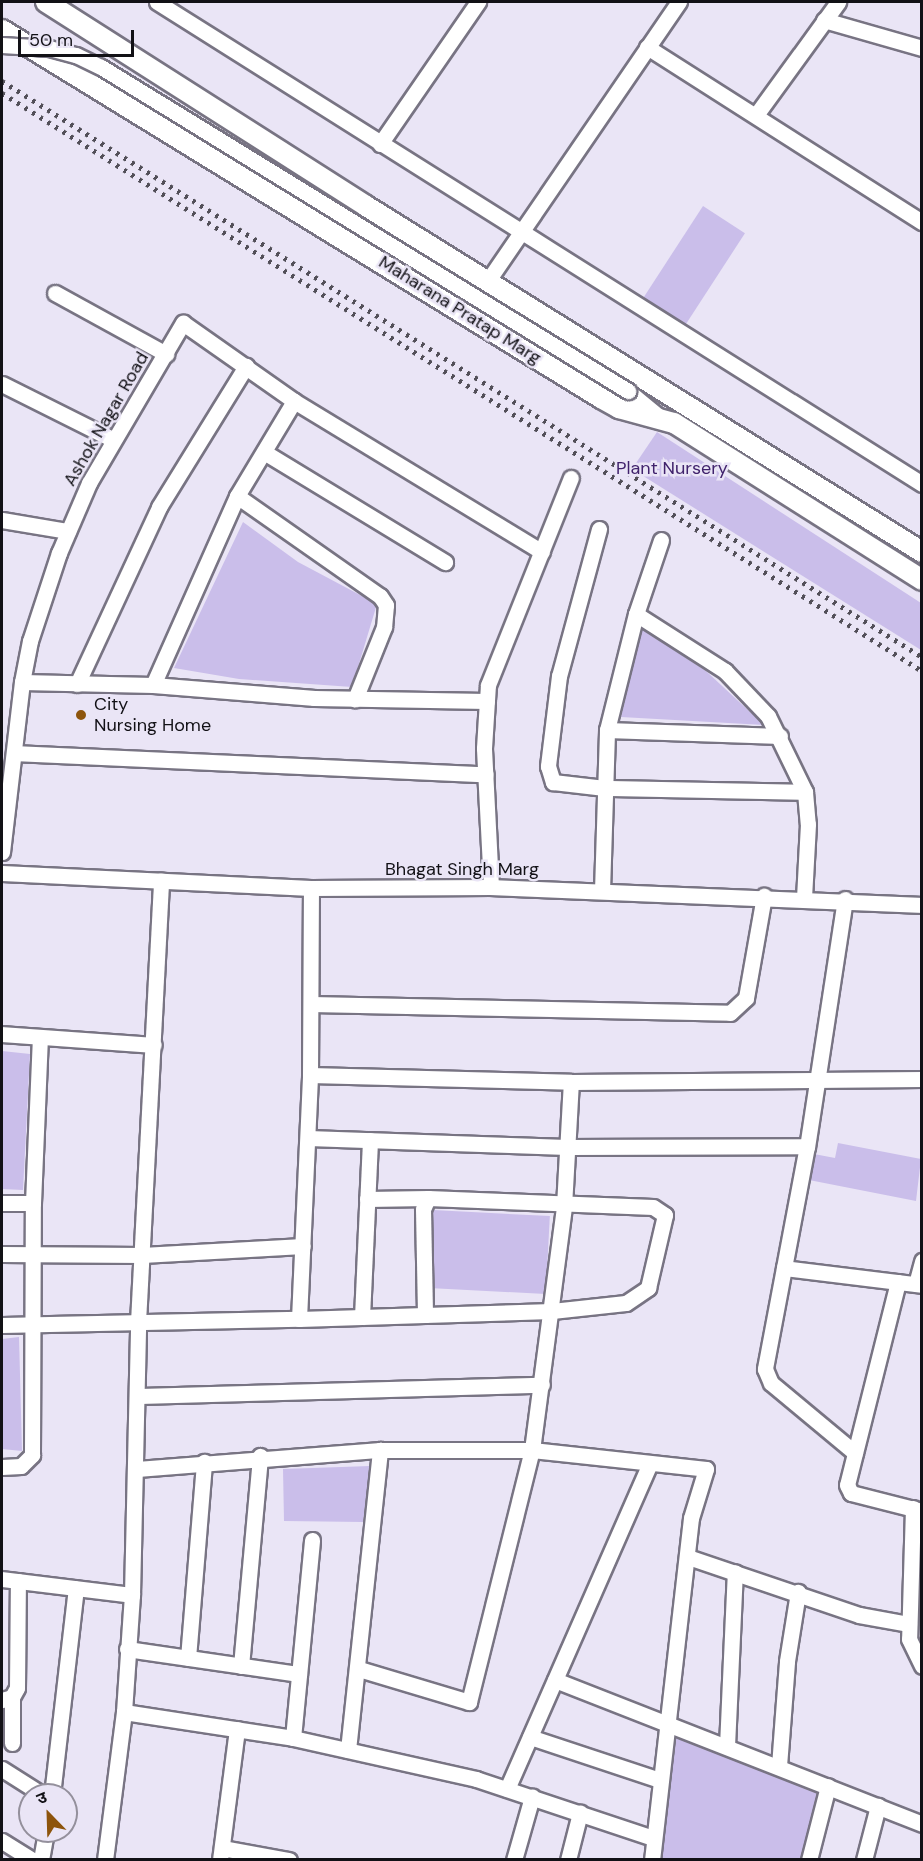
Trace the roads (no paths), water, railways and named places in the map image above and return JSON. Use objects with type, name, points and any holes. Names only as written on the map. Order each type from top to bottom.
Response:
[{"type":"main road","points":[[50,3],[487,282],[921,552]]},
{"type":"main road","name":"Maharana Pratap Marg","points":[[2,30],[602,398],[620,408],[663,419],[921,580]]},
{"type":"main road","points":[[70,71],[93,32]]},
{"type":"street","points":[[157,2],[521,234],[921,484]]},
{"type":"street","points":[[380,144],[478,2]]},
{"type":"street","points":[[487,282],[679,2]]},
{"type":"street","points":[[756,115],[837,2]]},
{"type":"street","points":[[824,20],[921,48]]},
{"type":"street","points":[[2,45],[49,48],[76,55],[101,67],[628,391],[663,419]]},
{"type":"street","points":[[647,47],[921,222]]},
{"type":"street","points":[[55,294],[166,354]]},
{"type":"street","name":"Ashok Nagar Road","points":[[2,852],[22,682],[30,641],[68,531],[112,439],[183,323],[246,366]]},
{"type":"street","points":[[77,684],[159,507],[246,366],[294,401],[542,552]]},
{"type":"street","points":[[2,384],[112,439]]},
{"type":"street","points":[[153,685],[237,496],[294,401]]},
{"type":"street","points":[[264,452],[445,562]]},
{"type":"street","points":[[491,887],[486,774],[487,701],[497,656],[571,478]]},
{"type":"street","points":[[237,496],[380,596],[386,605],[384,627],[355,699]]},
{"type":"street","points":[[2,520],[68,531]]},
{"type":"street","points":[[599,529],[561,666],[548,766],[553,782],[559,785],[605,788],[805,792]]},
{"type":"street","points":[[602,891],[607,730],[636,614],[661,540]]},
{"type":"street","points":[[636,614],[732,678],[756,701],[780,736],[805,792],[808,824],[804,898]]},
{"type":"street","points":[[22,682],[153,685],[355,699],[487,701]]},
{"type":"street","points":[[607,730],[780,736]]},
{"type":"street","points":[[15,753],[486,774]]},
{"type":"street","name":"Bhagat Singh Marg","points":[[2,873],[311,888],[491,887],[845,899],[921,905]]},
{"type":"street","points":[[105,1860],[124,1712],[132,1595],[137,1469],[138,1322],[161,881]]},
{"type":"street","points":[[299,1319],[310,1076],[311,888]]},
{"type":"street","points":[[311,1004],[730,1012],[746,998],[764,896]]},
{"type":"street","points":[[845,899],[807,1146],[765,1369],[771,1383],[855,1453]]},
{"type":"street","points":[[2,1034],[154,1045]]},
{"type":"street","points":[[2,1467],[21,1466],[32,1455],[33,1203],[40,1038]]},
{"type":"street","points":[[310,1076],[571,1082],[921,1079]]},
{"type":"street","points":[[359,1669],[469,1702],[532,1450],[564,1206],[571,1082]]},
{"type":"street","points":[[308,1138],[567,1147],[807,1146]]},
{"type":"street","points":[[362,1317],[370,1140]]},
{"type":"street","points":[[2,1325],[552,1311],[626,1303],[643,1294],[648,1288],[667,1221],[660,1210],[654,1208],[564,1206],[445,1196],[367,1199]]},
{"type":"street","points":[[425,1315],[423,1209],[428,1198]]},
{"type":"street","points":[[2,1203],[33,1203]]},
{"type":"street","points":[[2,1254],[142,1255],[303,1246]]},
{"type":"street","points":[[784,1268],[919,1284],[921,1261]]},
{"type":"street","points":[[898,1282],[848,1485],[851,1493],[917,1510],[909,1624],[911,1649],[921,1666]]},
{"type":"street","points":[[138,1396],[542,1385]]},
{"type":"street","points":[[137,1469],[260,1456],[380,1450],[532,1450],[706,1469],[691,1518],[652,1860]]},
{"type":"street","points":[[348,1750],[359,1669],[380,1450]]},
{"type":"street","points":[[241,1666],[260,1456]]},
{"type":"street","points":[[188,1658],[204,1462]]},
{"type":"street","points":[[507,1789],[650,1464]]},
{"type":"street","points":[[293,1738],[312,1540]]},
{"type":"street","points":[[688,1557],[859,1615],[909,1624]]},
{"type":"street","points":[[727,1746],[735,1572]]},
{"type":"street","points":[[2,1579],[132,1595]]},
{"type":"street","points":[[12,1743],[7,1698],[17,1688],[18,1581]]},
{"type":"street","points":[[53,1783],[76,1588]]},
{"type":"street","points":[[779,1766],[787,1662],[798,1593]]},
{"type":"street","points":[[127,1649],[299,1674]]},
{"type":"street","points":[[555,1680],[779,1766],[921,1824]]},
{"type":"street","points":[[124,1712],[293,1738],[348,1750],[507,1789],[653,1838]]},
{"type":"street","points":[[237,1729],[221,1854],[289,1860]]},
{"type":"street","points":[[530,1737],[660,1780]]},
{"type":"street","points":[[2,1768],[25,1783]]},
{"type":"street","points":[[809,1860],[828,1786]]},
{"type":"street","points":[[514,1860],[532,1797]]},
{"type":"street","points":[[864,1860],[878,1806]]},
{"type":"street","points":[[568,1860],[580,1813]]},
{"type":"street","points":[[2,1841],[32,1860]]},
{"type":"street","points":[[41,1860],[44,1843]]},
{"type":"railway","points":[[2,81],[922,657]]},
{"type":"railway","points":[[2,93],[922,671]]},
{"type":"place","name":"City Nursing Home","points":[[81,715]]},
{"type":"park label","name":"Plant Nursery","points":[[672,468]]}]
